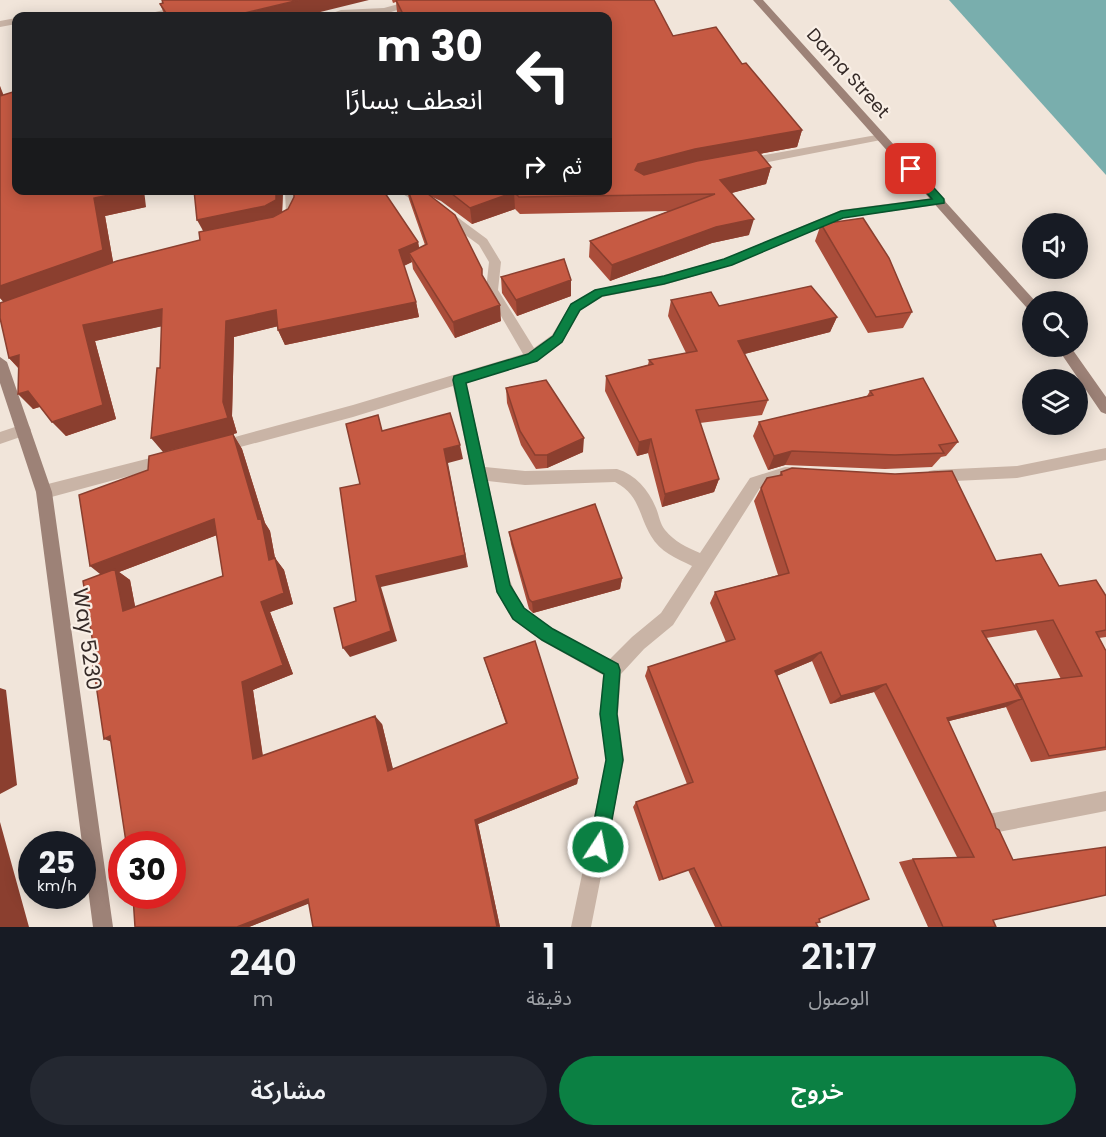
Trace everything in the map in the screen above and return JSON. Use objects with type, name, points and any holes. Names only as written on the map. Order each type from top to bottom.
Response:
[{"type":"main road","name":"Dama Street","points":[[758,0],[1022,294]]},
{"type":"main road","points":[[1070,357],[1106,408]]},
{"type":"main road","name":"Way 5230","points":[[0,362],[44,492],[103,927]]},
{"type":"street","points":[[392,12],[423,0]]},
{"type":"street","points":[[726,166],[882,137]]},
{"type":"street","points":[[275,228],[288,221],[292,214],[291,195]]},
{"type":"street","points":[[412,195],[436,206],[483,242],[495,262],[492,290],[532,357]]},
{"type":"street","points":[[204,450],[353,411],[532,357],[557,339],[576,307],[599,293],[664,280],[728,262],[841,214],[940,201]]},
{"type":"street","points":[[459,380],[503,587],[518,613],[548,635],[612,670]]},
{"type":"street","points":[[0,438],[24,430]]},
{"type":"street","points":[[918,476],[1017,472],[1106,454]]},
{"type":"street","points":[[44,492],[181,456]]},
{"type":"street","points":[[478,473],[525,478],[617,475],[632,483],[647,505],[657,532],[673,549],[702,562]]},
{"type":"street","points":[[581,927],[615,760],[609,714],[612,670],[638,642],[667,619],[755,483],[785,473],[813,473]]},
{"type":"street","points":[[988,824],[1106,801]]},
{"type":"water","points":[[949,0],[1106,0],[1106,175]]},
{"type":"building","points":[[162,0],[299,0],[249,12],[165,12],[160,4],[163,3]]},
{"type":"building","points":[[396,0],[654,0],[673,36],[716,27],[742,64],[746,63],[802,130],[695,149],[638,164],[635,170],[644,175],[697,161],[757,150],[771,167],[720,180],[754,219],[716,227],[612,265],[590,241],[715,194],[519,197],[517,195],[612,195],[612,12],[402,12]]},
{"type":"building","points":[[12,92],[12,195],[109,195],[94,198],[103,250],[0,286],[0,96]]},
{"type":"building","points":[[194,195],[276,195],[276,200],[265,206],[197,220]]},
{"type":"building","points":[[294,195],[386,195],[418,242],[399,250],[416,302],[278,330],[276,310],[226,321],[223,402],[228,418],[151,438],[157,368],[160,368],[162,309],[83,325],[103,405],[52,422],[28,391],[18,394],[19,355],[9,358],[0,318],[0,303],[117,261],[200,240],[199,232],[273,217],[288,209]]},
{"type":"building","points":[[410,195],[429,195],[455,215],[482,269],[482,275],[500,305],[453,322],[409,253],[427,244]]},
{"type":"building","points":[[453,195],[506,195],[470,208]]},
{"type":"building","points":[[863,218],[889,258],[912,312],[876,317],[821,224]]},
{"type":"building","points":[[564,259],[571,280],[516,300],[501,277]]},
{"type":"building","points":[[811,286],[837,317],[738,341],[768,400],[696,410],[719,479],[665,494],[651,439],[639,442],[606,376],[653,364],[649,360],[697,351],[671,300],[711,292],[719,306]]},
{"type":"building","points":[[923,378],[958,442],[939,445],[944,453],[895,455],[792,451],[774,456],[759,422],[873,395],[870,391]]},
{"type":"building","points":[[546,380],[584,438],[547,455],[535,455],[520,431],[506,388]]},
{"type":"building","points":[[450,413],[460,445],[444,449],[465,555],[376,576],[391,631],[343,648],[334,608],[356,601],[340,488],[360,484],[346,424],[378,415],[382,431]]},
{"type":"building","points":[[233,434],[258,519],[261,518],[269,560],[275,558],[284,593],[261,602],[283,665],[242,682],[253,759],[375,716],[388,771],[507,723],[484,658],[535,641],[578,778],[475,820],[497,927],[313,927],[308,899],[237,927],[135,927],[134,909],[186,909],[186,831],[124,831],[110,736],[104,739],[93,664],[96,663],[83,581],[115,569],[123,611],[223,576],[214,519],[90,566],[79,495],[148,470],[149,456]]},
{"type":"building","points":[[792,468],[895,474],[952,471],[996,561],[1041,554],[1059,586],[1096,580],[1106,596],[1106,630],[1096,632],[1106,651],[1106,747],[1049,756],[1016,684],[1082,676],[1053,620],[982,631],[1022,699],[947,718],[996,828],[1013,860],[1106,847],[1106,895],[993,920],[996,927],[943,927],[913,859],[974,857],[886,684],[841,696],[821,652],[775,671],[869,899],[819,919],[820,922],[816,923],[818,927],[722,927],[694,868],[663,879],[636,802],[693,782],[648,667],[735,639],[715,592],[789,573],[761,488],[767,478],[782,475],[781,472]]},
{"type":"building","points":[[595,504],[622,578],[532,602],[529,599],[509,532]]},
{"type":"route","points":[[598,847],[615,760],[609,714],[612,670],[548,635],[518,613],[503,587],[459,380],[532,357],[557,339],[576,307],[599,293],[664,280],[728,262],[841,214],[940,201],[911,169]]}]
